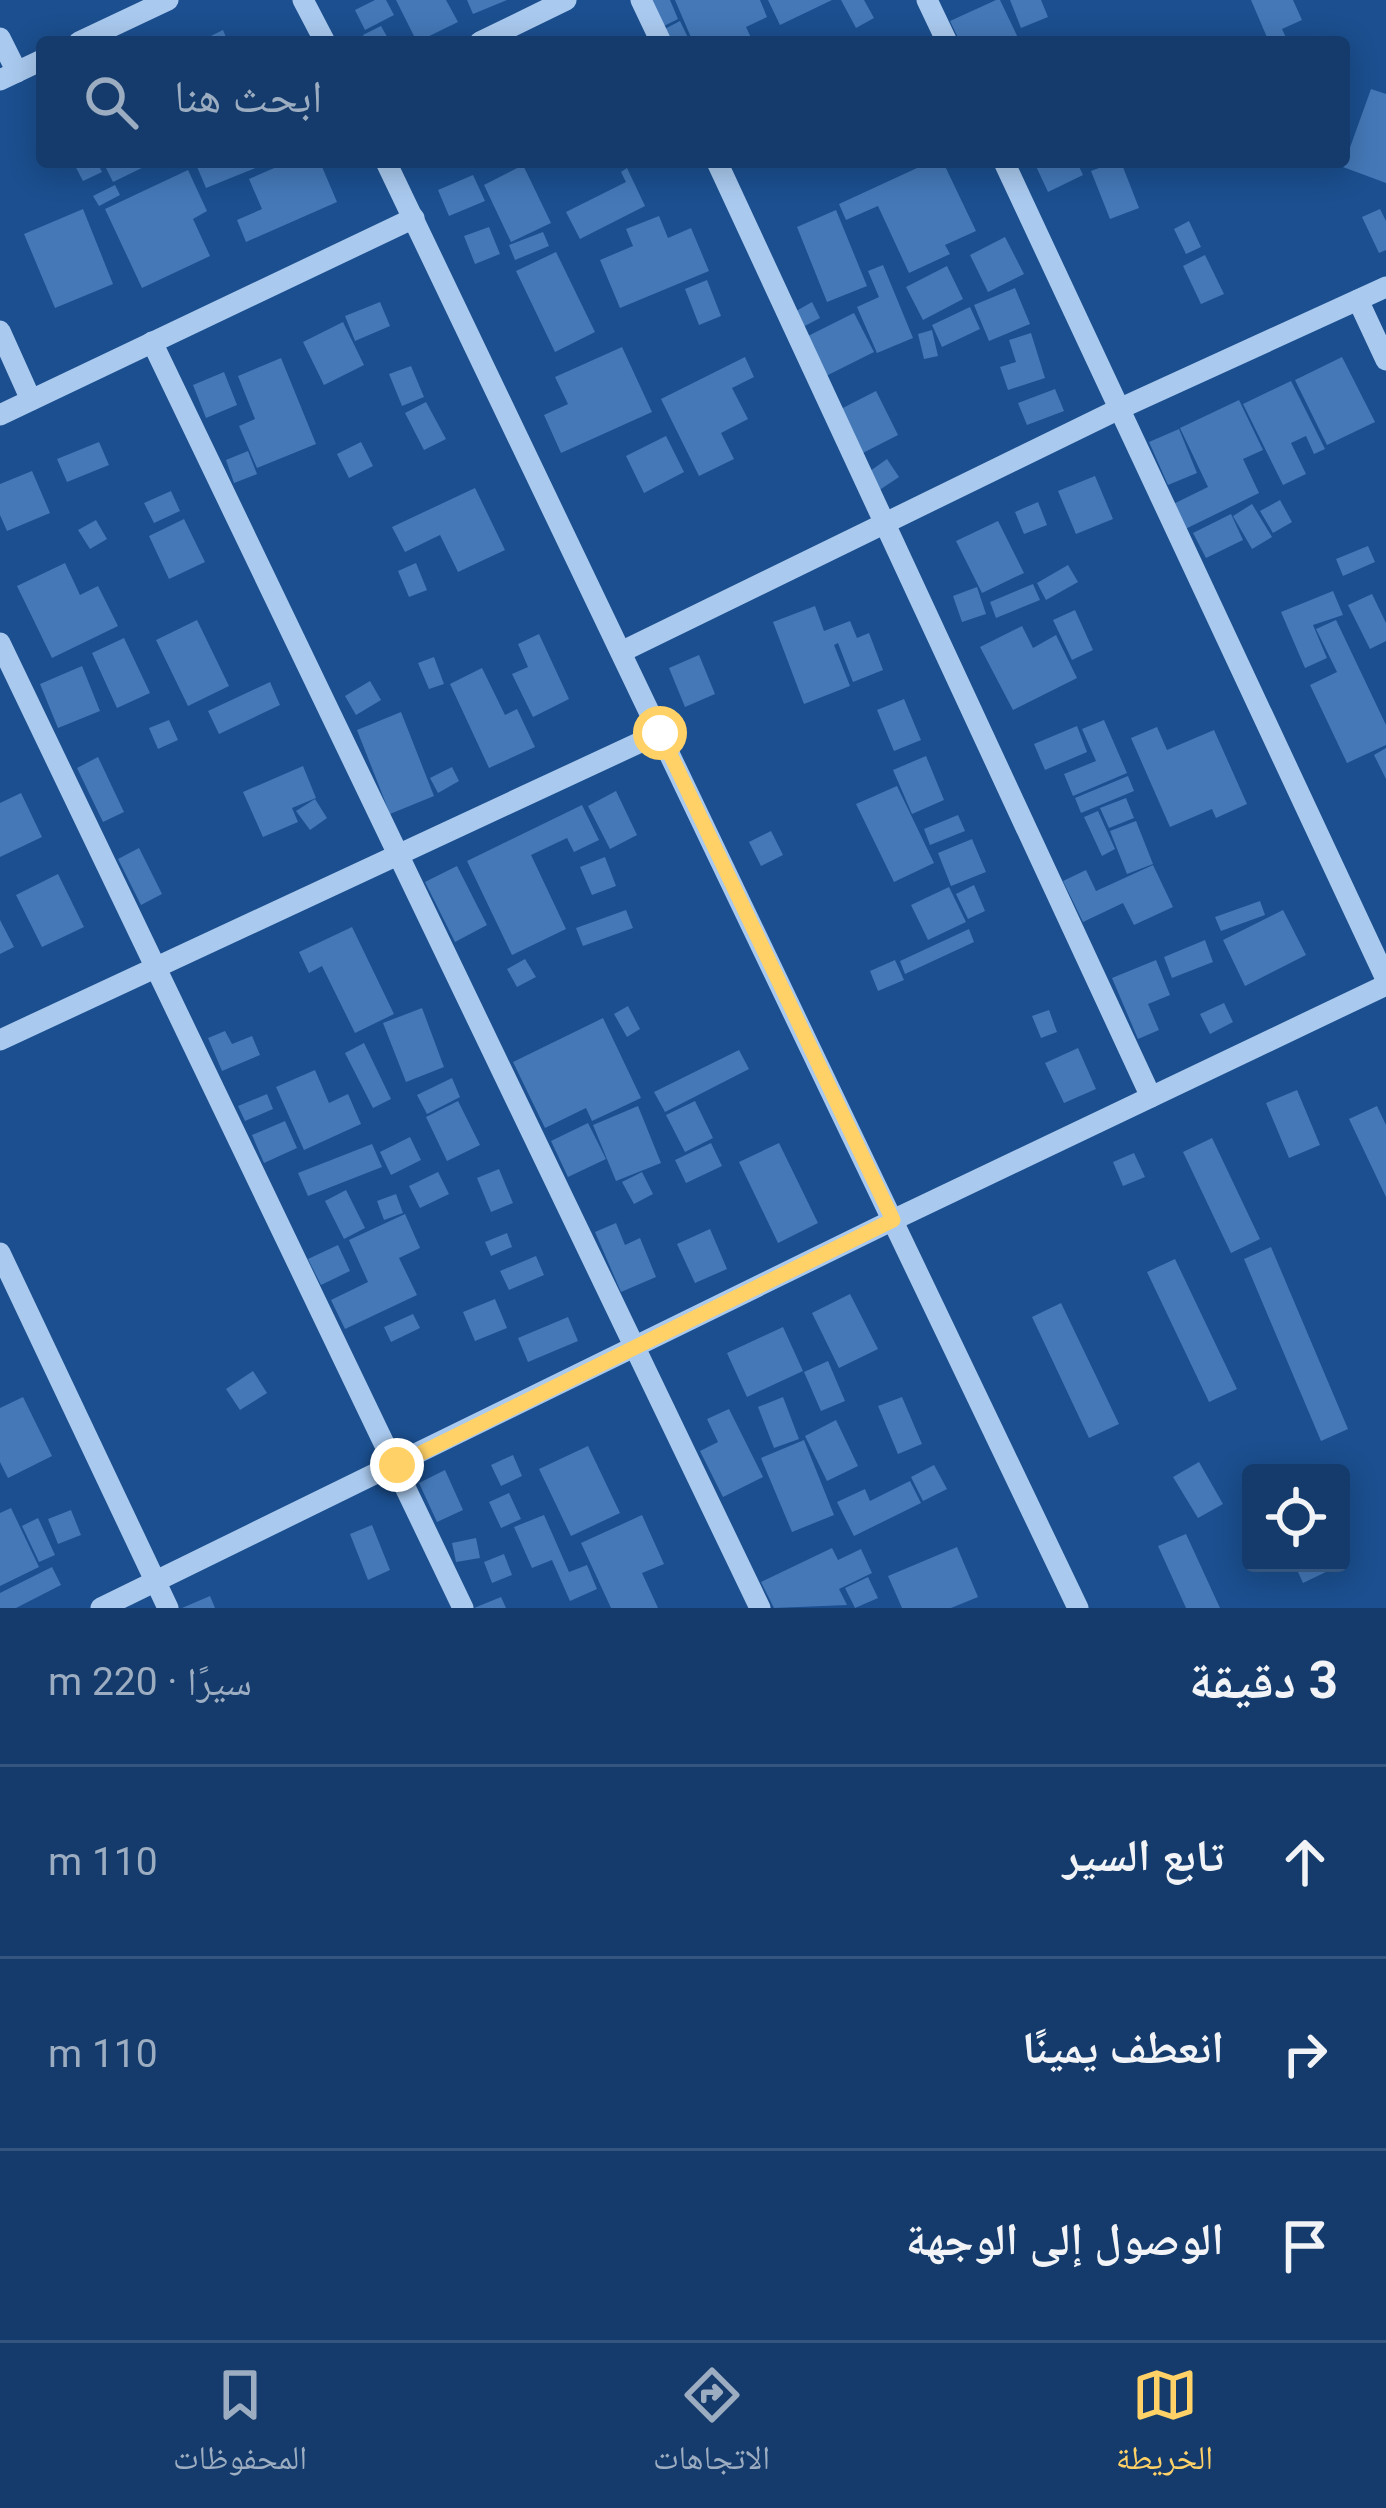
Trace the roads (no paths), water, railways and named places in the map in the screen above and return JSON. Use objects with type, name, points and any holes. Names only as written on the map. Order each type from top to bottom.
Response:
[{"type":"street","points":[[93,36],[168,0]]},
{"type":"street","points":[[304,0],[322,36]]},
{"type":"street","points":[[492,36],[566,0]]},
{"type":"street","points":[[641,0],[658,36]]},
{"type":"street","points":[[927,0],[944,36]]},
{"type":"street","points":[[0,38],[9,76],[36,63]]},
{"type":"street","points":[[389,168],[1078,1608]]},
{"type":"street","points":[[720,168],[1151,1097]]},
{"type":"street","points":[[101,1608],[1386,982],[1007,168]]},
{"type":"street","points":[[0,415],[414,218]]},
{"type":"street","points":[[621,652],[1119,409],[1386,287]]},
{"type":"street","points":[[1358,300],[1386,360]]},
{"type":"street","points":[[0,331],[31,400]]},
{"type":"street","points":[[152,343],[760,1608]]},
{"type":"street","points":[[0,643],[464,1608]]},
{"type":"street","points":[[0,1040],[660,733]]},
{"type":"street","points":[[0,1253],[168,1608]]}]
